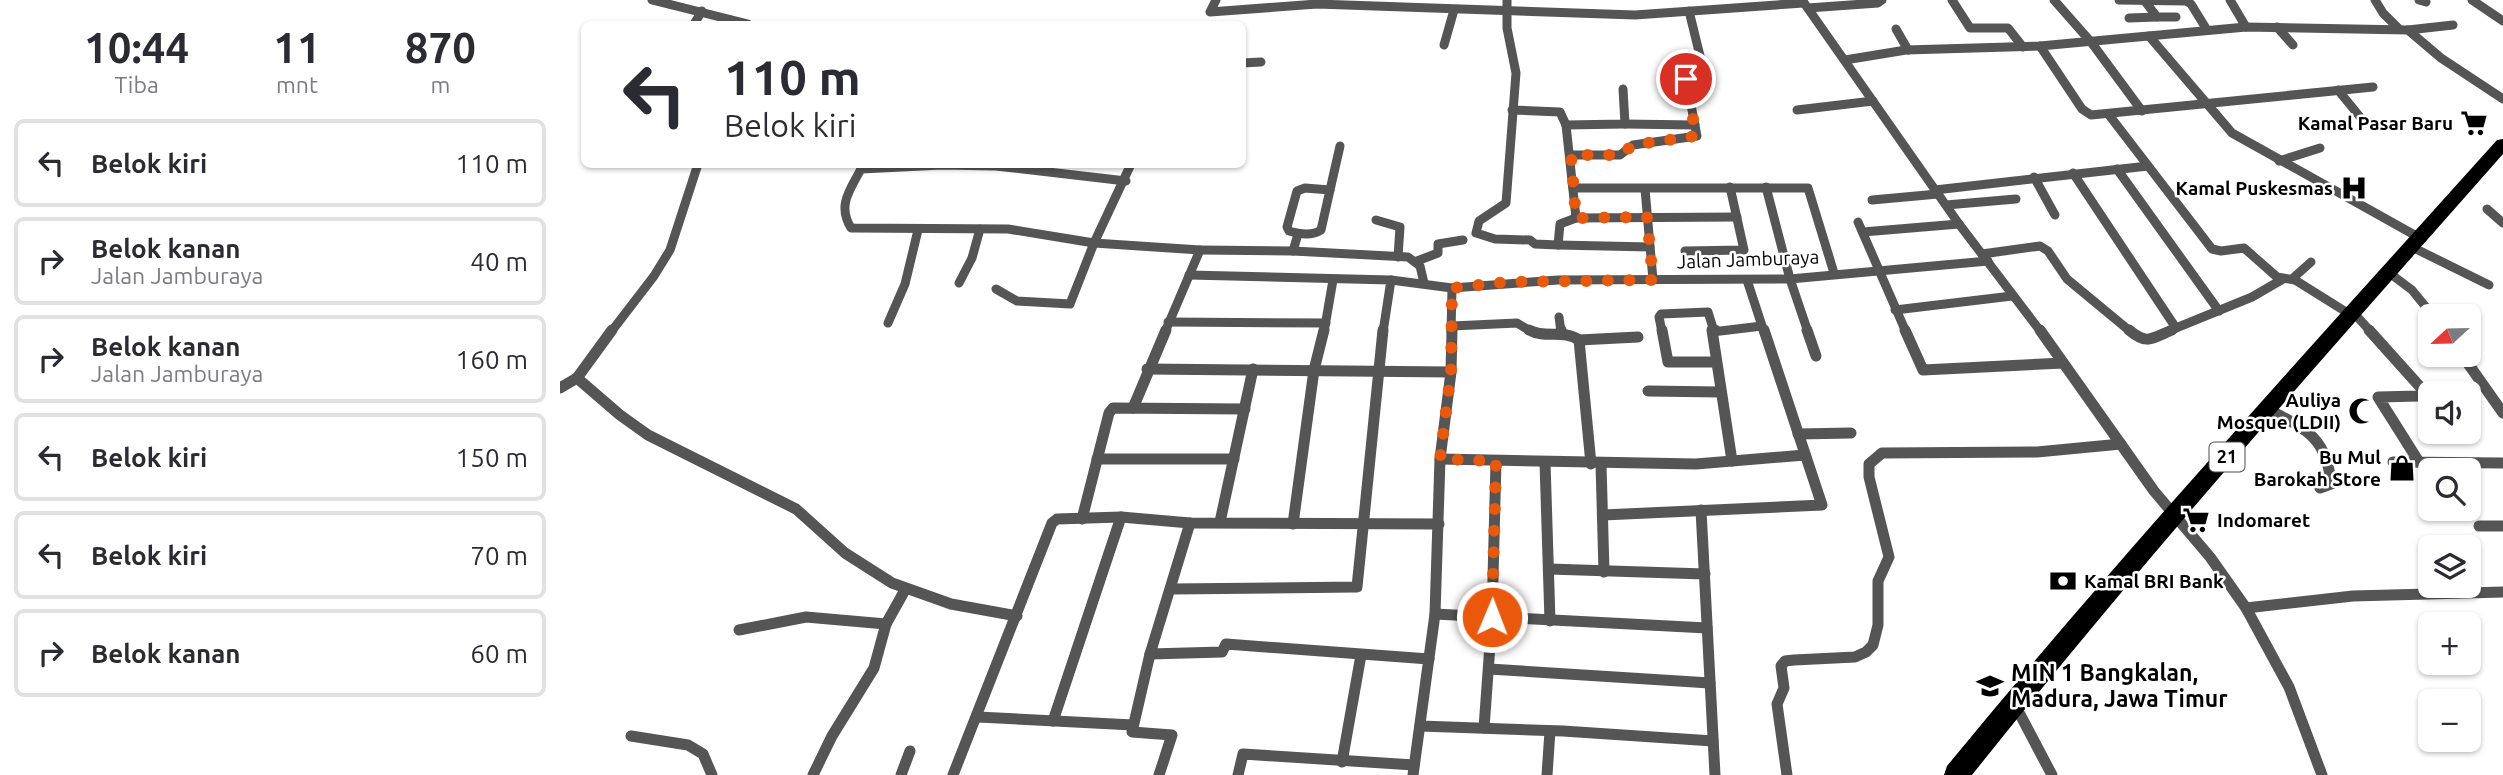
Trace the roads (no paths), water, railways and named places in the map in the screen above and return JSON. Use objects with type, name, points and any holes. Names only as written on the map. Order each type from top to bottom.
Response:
[{"type":"highway","name":"21","points":[[1956,775],[2014,703],[2267,409],[2503,144]]},
{"type":"street","points":[[652,0],[737,21]]},
{"type":"street","points":[[1216,0],[1208,15],[1254,7],[1317,4],[1635,15],[1741,4],[1878,3],[1882,0]]},
{"type":"street","points":[[1507,0],[1505,30],[1513,52],[1516,73],[1506,204],[1476,225],[1476,233],[1504,240],[1530,240],[1535,244],[1650,247]]},
{"type":"street","points":[[1952,0],[1980,47]]},
{"type":"street","points":[[2054,0],[2091,41],[2142,111]]},
{"type":"street","points":[[2119,0],[2186,1],[2191,4],[2207,30]]},
{"type":"street","points":[[2144,0],[2177,33]]},
{"type":"street","points":[[2230,0],[2246,27]]},
{"type":"street","points":[[2375,0],[2383,13],[2403,30],[2503,99]]},
{"type":"street","points":[[2472,0],[2503,21]]},
{"type":"street","points":[[692,9],[700,1]]},
{"type":"street","points":[[1804,4],[1959,224],[2175,517],[2210,558],[2246,608],[2289,687],[2322,775]]},
{"type":"street","points":[[1444,45],[1454,9]]},
{"type":"street","points":[[696,21],[702,11]]},
{"type":"street","points":[[1571,155],[1620,155],[1633,145],[1690,139],[1698,134],[1686,79],[1698,73],[1702,64],[1689,11]]},
{"type":"street","points":[[2129,18],[2176,17]]},
{"type":"street","points":[[1845,60],[1908,50],[2040,46],[2246,27],[2403,30],[2453,24]]},
{"type":"street","points":[[2277,27],[2293,45]]},
{"type":"street","points":[[1970,28],[2008,28],[2023,47]]},
{"type":"street","points":[[1988,28],[1999,47]]},
{"type":"street","points":[[1896,29],[1908,50]]},
{"type":"street","points":[[2149,36],[2232,132],[2488,285]]},
{"type":"street","points":[[2040,46],[2082,108],[2091,115],[2373,87]]},
{"type":"street","points":[[1246,63],[1261,62]]},
{"type":"street","points":[[1623,89],[1625,124]]},
{"type":"street","points":[[2338,90],[2365,123]]},
{"type":"street","points":[[1797,110],[1873,101]]},
{"type":"street","points":[[1513,110],[1560,112],[1566,125],[1571,155],[1576,218]]},
{"type":"street","points":[[2109,115],[2212,249],[2221,251],[2244,248],[2277,277],[2287,279],[2352,314],[2422,389],[2420,397],[2378,397],[2418,460]]},
{"type":"street","points":[[1566,125],[1695,125]]},
{"type":"street","points":[[1330,190],[1305,188],[1297,191],[1287,227],[1289,232],[1317,233],[1321,230],[1340,146]]},
{"type":"street","points":[[2279,161],[2320,148]]},
{"type":"street","points":[[1872,200],[2034,177],[2148,166]]},
{"type":"street","points":[[560,388],[577,378],[665,259],[678,232],[697,168]]},
{"type":"street","points":[[860,168],[841,204],[843,217],[850,228],[980,229],[1037,233],[1059,239],[1094,243],[1200,250],[1293,251],[1398,257],[1417,261],[1438,253],[1438,244],[1463,240]]},
{"type":"street","points":[[1021,168],[1072,172],[1126,181]]},
{"type":"street","points":[[996,289],[1017,301],[1070,304],[1083,277],[1094,243],[1126,181],[1130,168]]},
{"type":"street","points":[[2117,169],[2218,311]]},
{"type":"street","points":[[2073,173],[2176,328],[2287,279],[2311,262]]},
{"type":"street","points":[[2034,177],[2056,215]]},
{"type":"street","points":[[1685,251],[1744,250],[1730,187]]},
{"type":"street","points":[[1766,187],[1790,279],[1816,356]]},
{"type":"street","points":[[1573,188],[1808,188],[1834,273]]},
{"type":"street","points":[[1645,188],[1653,280]]},
{"type":"street","points":[[1946,205],[2016,199]]},
{"type":"street","points":[[2487,209],[2503,223]]},
{"type":"street","points":[[1559,245],[1560,224],[1576,218],[1737,217]]},
{"type":"street","points":[[1376,220],[1400,227],[1398,257]]},
{"type":"street","points":[[1959,224],[1861,227],[1877,270],[1923,370],[2063,363]]},
{"type":"street","points":[[959,283],[972,258],[980,229]]},
{"type":"street","points":[[888,323],[905,284],[918,230]]},
{"type":"street","points":[[1293,251],[1298,234]]},
{"type":"street","name":"Jalan Jamburaya","points":[[1189,275],[1391,280],[1452,288],[1507,282],[1790,279],[1985,258],[2040,246],[2048,251],[2067,279],[2141,340],[2148,340],[2176,328]]},
{"type":"street","points":[[1133,408],[1147,369],[1200,250]]},
{"type":"street","points":[[1417,261],[1424,283]]},
{"type":"street","points":[[2388,272],[2412,290],[2423,304]]},
{"type":"street","points":[[1293,524],[1314,370],[1333,280]]},
{"type":"street","points":[[1172,589],[1357,586],[1377,372],[1391,280]]},
{"type":"street","points":[[1603,515],[1822,505],[1747,280]]},
{"type":"street","points":[[1238,775],[1242,754],[1321,768],[1342,762],[1413,770],[1435,614],[1440,459],[1451,372],[1452,288]]},
{"type":"street","points":[[1895,310],[2012,296]]},
{"type":"street","points":[[1715,362],[1668,362],[1659,317],[1661,314],[1708,313],[1713,328],[1715,362],[1732,461]]},
{"type":"street","points":[[1559,317],[1561,334]]},
{"type":"street","points":[[1168,322],[1326,323]]},
{"type":"street","points":[[1452,329],[1520,325],[1542,336],[1571,334],[1578,340],[1603,515],[1604,572]]},
{"type":"street","points":[[1713,328],[1762,326]]},
{"type":"street","points":[[1578,340],[1638,337]]},
{"type":"street","points":[[2471,368],[2503,413]]},
{"type":"street","points":[[1147,369],[1451,372]]},
{"type":"street","points":[[1220,522],[1253,369]]},
{"type":"street","points":[[577,378],[609,407],[649,436],[731,479],[790,505],[854,560],[905,590],[950,606],[1017,616]]},
{"type":"street","points":[[1648,391],[1720,391]]},
{"type":"street","points":[[1082,519],[1111,410],[1245,409]]},
{"type":"street","points":[[2267,409],[2301,428],[2319,444],[2327,457],[2331,484],[2320,488]]},
{"type":"street","points":[[1798,434],[1851,433]]},
{"type":"street","points":[[1787,775],[1777,705],[1784,688],[1781,666],[1785,661],[1796,659],[1859,656],[1870,648],[1878,632],[1878,579],[1889,557],[1869,477],[1869,464],[1882,453],[2037,452],[2121,443]]},
{"type":"street","points":[[1440,459],[1696,464],[1805,455]]},
{"type":"street","points":[[1097,459],[1234,459]]},
{"type":"street","points":[[1484,728],[1492,617],[1496,461]]},
{"type":"street","points":[[1545,462],[1550,621]]},
{"type":"street","points":[[2393,462],[2418,462]]},
{"type":"street","points":[[2481,463],[2503,463]]},
{"type":"street","points":[[1701,510],[1715,775]]},
{"type":"street","points":[[953,775],[1052,523],[1057,519],[1121,517],[1190,523],[1439,524]]},
{"type":"street","points":[[1053,721],[1121,517]]},
{"type":"street","points":[[1159,775],[1172,736],[1132,732],[1150,654],[1190,523]]},
{"type":"street","points":[[2479,526],[2503,526]]},
{"type":"street","points":[[1549,569],[1705,573]]},
{"type":"street","points":[[813,775],[834,733],[859,699],[884,641],[886,624],[905,590]]},
{"type":"street","points":[[2246,608],[2332,598],[2503,592]]},
{"type":"street","points":[[1435,614],[1707,628]]},
{"type":"street","points":[[738,630],[806,617],[886,624]]},
{"type":"street","points":[[1150,654],[1222,652],[1226,644],[1429,659]]},
{"type":"street","points":[[1342,762],[1362,655]]},
{"type":"street","points":[[1489,669],[1710,683]]},
{"type":"street","points":[[2014,703],[2052,775]]},
{"type":"street","points":[[978,717],[1133,725]]},
{"type":"street","points":[[1420,726],[1713,741]]},
{"type":"street","points":[[1547,775],[1550,731]]},
{"type":"street","points":[[631,736],[688,745],[703,754],[712,775]]},
{"type":"street","points":[[901,775],[910,751]]},
{"type":"place","name":"Kamal Pasar Baru","points":[[2474,123]]},
{"type":"place","name":"Kamal Puskesmas","points":[[2354,188]]},
{"type":"place","name":"Auliya Mosque (LDII)","points":[[2362,411]]},
{"type":"place","name":"Bu Mul Barokah Store","points":[[2402,468]]},
{"type":"place","name":"Indomaret","points":[[2196,520]]},
{"type":"place","name":"Kamal BRI Bank","points":[[2063,581]]},
{"type":"place","name":"MIN 1 Bangkalan, Madura, Jawa Timur","points":[[1990,686]]}]
